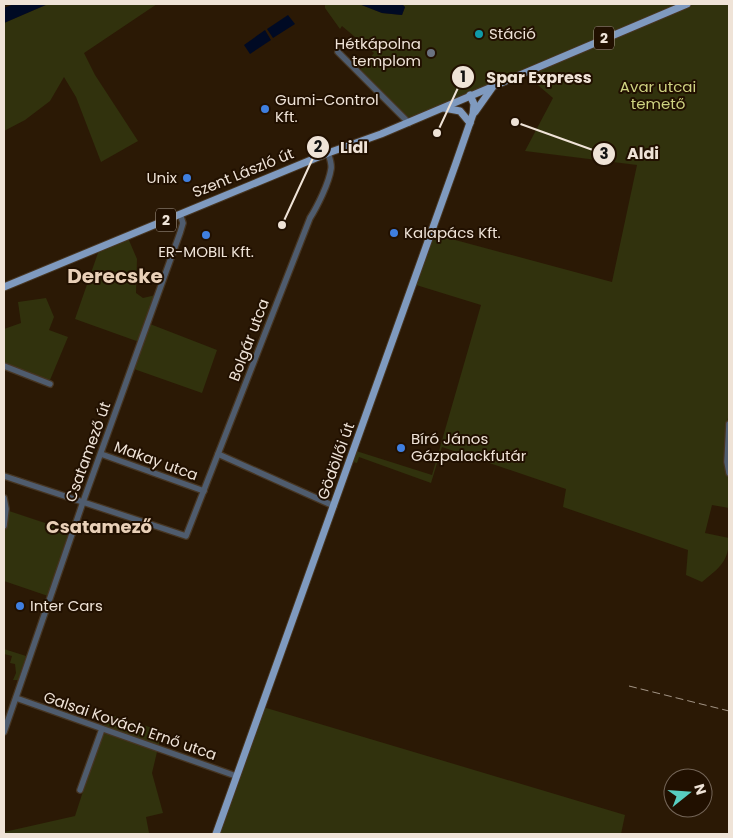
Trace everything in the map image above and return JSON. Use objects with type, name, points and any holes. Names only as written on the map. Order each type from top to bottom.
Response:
[{"type":"main road","name":"Szent László út","points":[[4,287],[409,122],[687,4]]},
{"type":"main road","points":[[473,114],[483,98],[495,85]]},
{"type":"main road","name":"Gödöllői út","points":[[216,834],[470,123],[474,104],[470,95]]},
{"type":"main road","points":[[441,108],[460,111],[470,123]]},
{"type":"street","points":[[338,52],[409,122]]},
{"type":"street","name":"Bolgár utca","points":[[83,502],[186,536],[310,218],[330,172],[331,164],[328,154]]},
{"type":"street","name":"Csatamező út","points":[[4,732],[83,502],[180,233],[183,223],[180,214]]},
{"type":"street","points":[[4,366],[50,384]]},
{"type":"street","points":[[729,424],[727,462],[729,473]]},
{"type":"street","name":"Makay utca","points":[[101,454],[204,491]]},
{"type":"street","points":[[218,454],[334,506]]},
{"type":"street","points":[[4,476],[83,502]]},
{"type":"street","points":[[4,498],[6,518],[4,526]]},
{"type":"street","name":"Galsai Kovách Ernő utca","points":[[16,698],[236,776]]},
{"type":"street","points":[[80,790],[102,729]]},
{"type":"green space","points":[[48,4],[157,4],[84,53],[95,75],[138,141],[101,162],[76,97],[64,77],[50,101],[25,120],[4,131],[4,23]]},
{"type":"green space","name":"Avar utcai temető","points":[[325,4],[359,4],[382,13],[402,15],[405,7],[402,4],[729,4],[729,412],[725,435],[724,461],[729,466],[729,508],[712,505],[705,533],[729,538],[729,546],[722,564],[702,582],[686,575],[688,550],[563,507],[566,489],[442,447],[431,483],[359,457],[357,463],[349,461],[353,450],[432,475],[481,305],[413,284],[433,234],[612,282],[637,165],[525,151],[553,98],[525,74],[411,123],[360,70],[374,53],[342,26],[340,29],[325,8]]},
{"type":"green space","points":[[128,238],[137,259],[136,293],[143,298],[160,294],[150,324],[217,350],[202,393],[134,369],[142,343],[75,319],[99,250]]},
{"type":"green space","points":[[46,298],[54,317],[49,330],[68,337],[50,380],[4,368],[4,329],[21,323],[18,302]]},
{"type":"green space","points":[[4,490],[9,511],[69,531],[48,596],[4,581]]},
{"type":"green space","points":[[4,649],[26,656],[18,680],[13,680],[16,673],[15,664],[10,663],[12,656],[4,654]]},
{"type":"green space","points":[[263,707],[625,815],[621,834],[218,834]]},
{"type":"green space","points":[[108,714],[162,731],[152,773],[163,813],[146,817],[149,833],[4,834],[4,832],[75,816]]},
{"type":"water","points":[[14,4],[48,4],[4,23],[4,8]]},
{"type":"water","points":[[359,4],[402,4],[405,7],[402,15],[382,13]]},
{"type":"water","points":[[288,15],[295,24],[273,38],[267,29]]},
{"type":"water","points":[[265,30],[271,40],[250,54],[244,45]]},
{"type":"railway","points":[[629,686],[729,711]]},
{"type":"place","name":"Stáció","points":[[479,34]]},
{"type":"place","name":"Hétkápolna templom","points":[[431,53]]},
{"type":"place","name":"Gumi-Control Kft.","points":[[265,109]]},
{"type":"place","name":"Aldi","points":[[515,122]]},
{"type":"place","name":"Spar Express","points":[[437,133]]},
{"type":"place","name":"Unix","points":[[187,178]]},
{"type":"place","name":"Lidl","points":[[282,225]]},
{"type":"place","name":"Kalapács Kft.","points":[[394,233]]},
{"type":"place","name":"ER-MOBIL Kft.","points":[[206,235]]},
{"type":"place","name":"Bíró János Gázpalackfutár","points":[[401,448]]},
{"type":"place","name":"Inter Cars","points":[[20,606]]},
{"type":"district","name":"Derecske","points":[[115,276]]},
{"type":"district","name":"Csatamező","points":[[99,527]]}]
